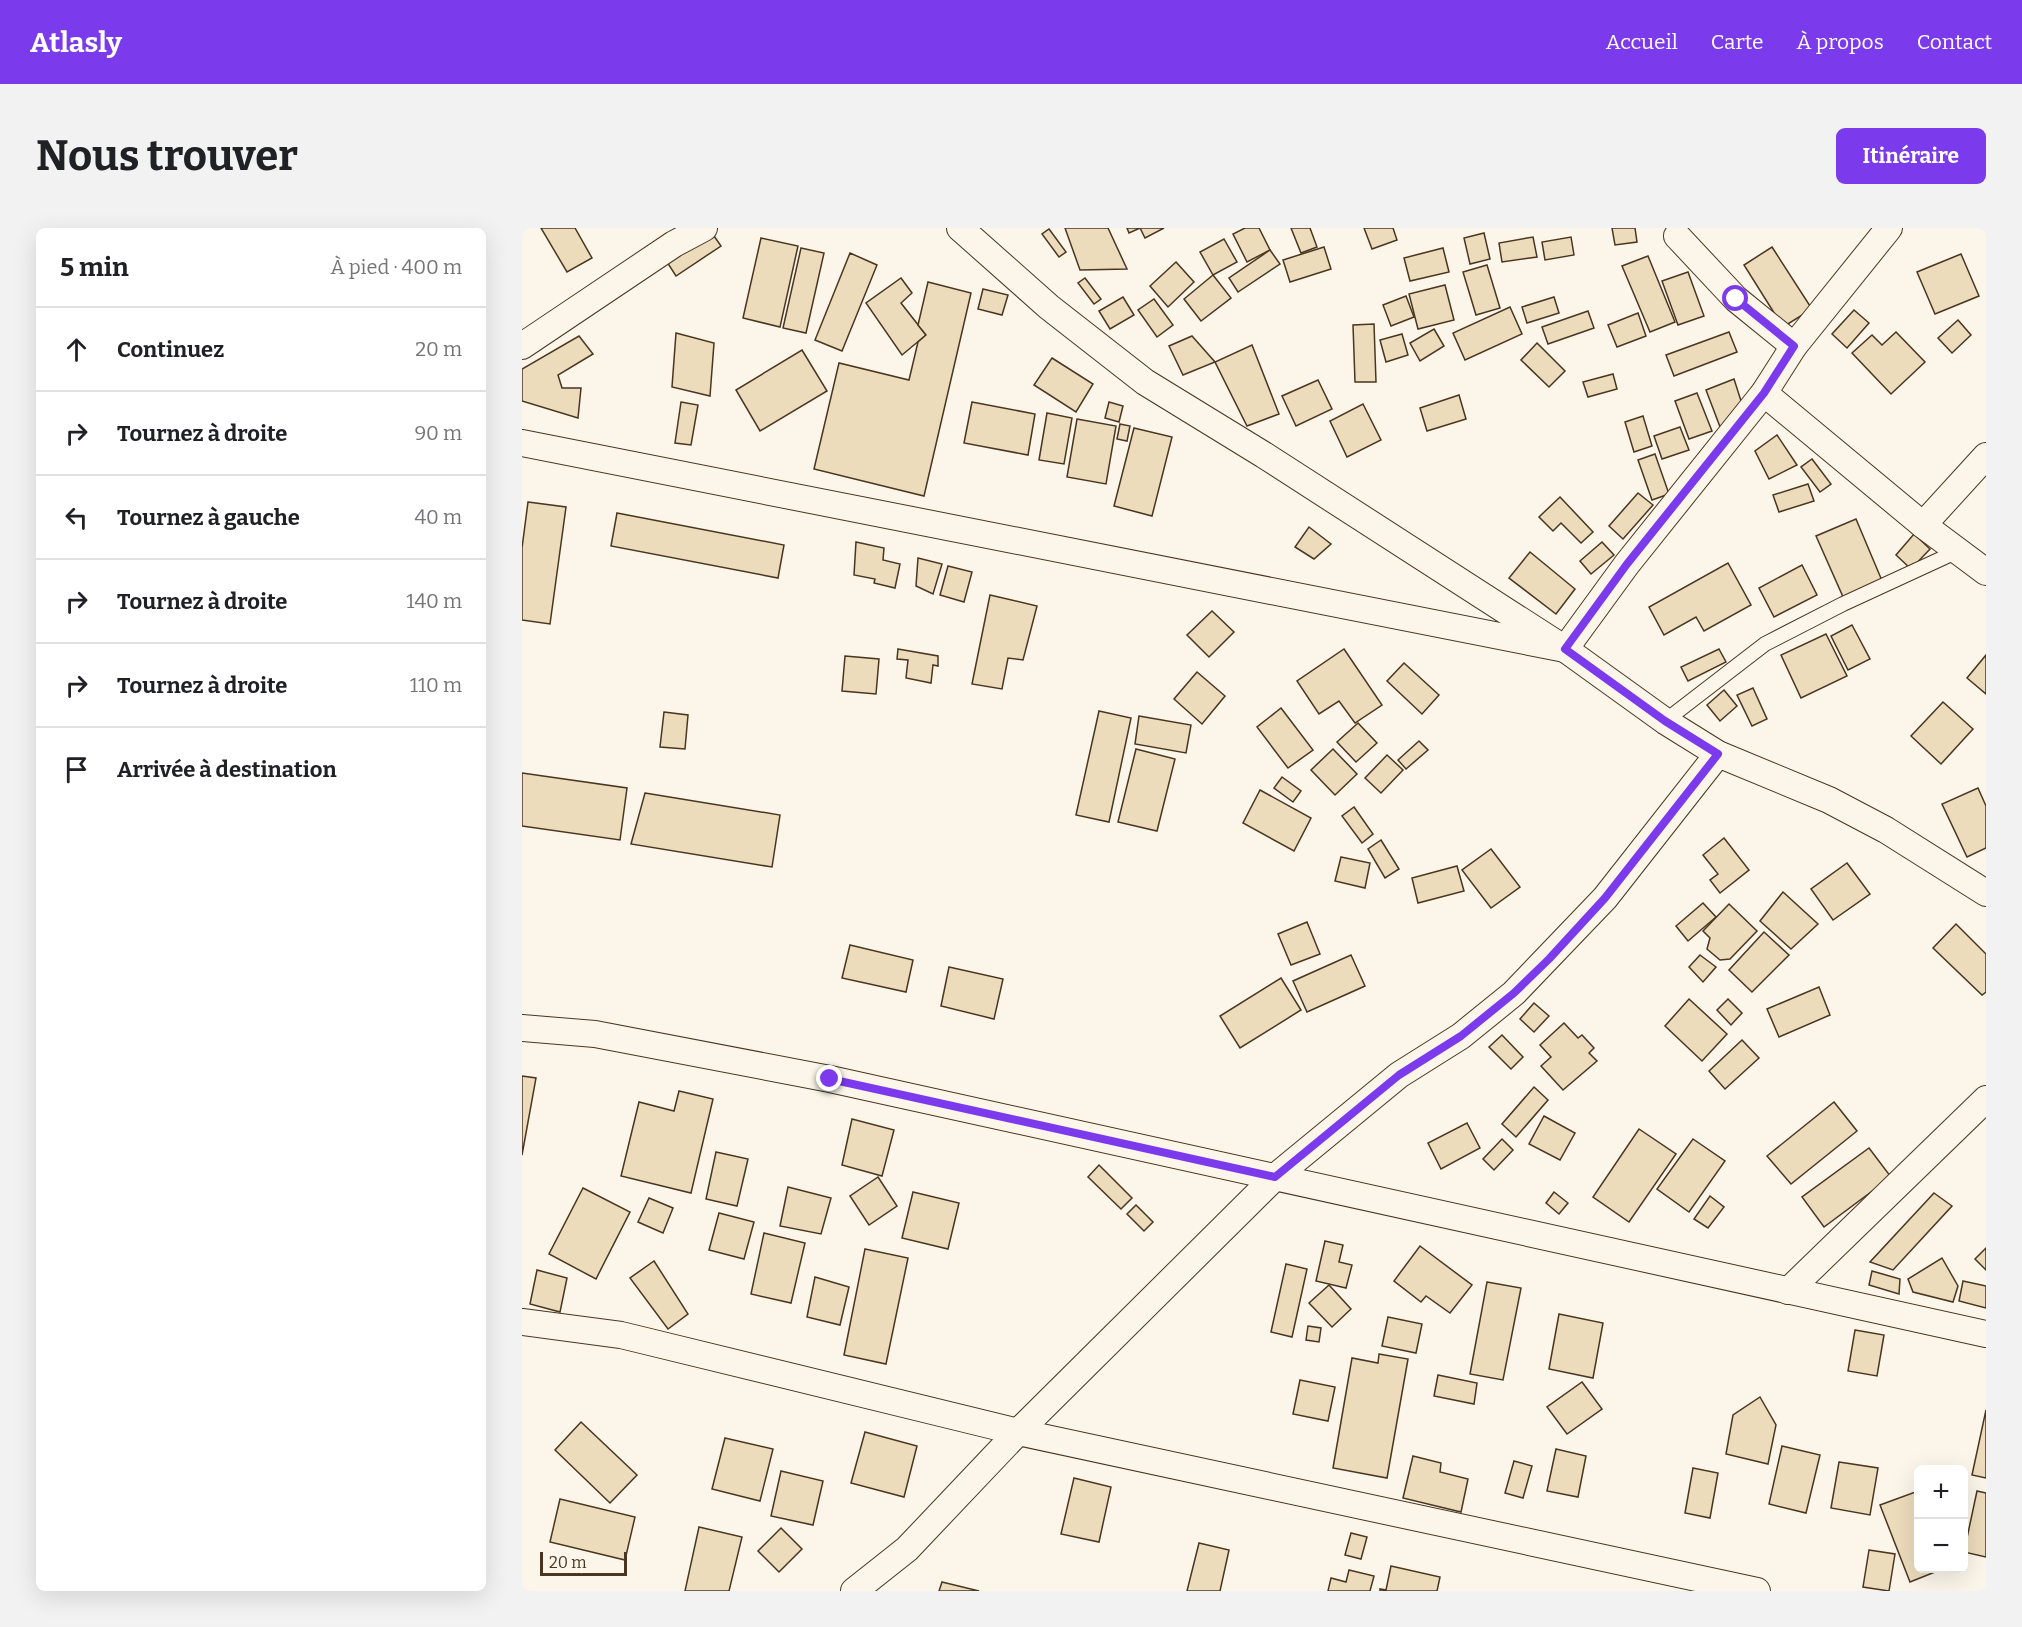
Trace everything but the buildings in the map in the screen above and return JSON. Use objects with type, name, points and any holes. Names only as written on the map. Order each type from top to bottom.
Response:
[{"type":"street","points":[[522,346],[670,236],[704,228]]},
{"type":"street","points":[[960,228],[1049,307],[1145,382],[1264,454],[1565,649],[1665,721],[1718,754],[1829,800],[1982,885]]},
{"type":"street","points":[[1565,649],[1627,564],[1764,393],[1794,346],[1889,228]]},
{"type":"street","points":[[1677,236],[1736,299],[1794,346]]},
{"type":"street","points":[[1764,393],[1923,525],[1986,572]]},
{"type":"street","points":[[522,443],[1565,649]]},
{"type":"street","points":[[1923,525],[1986,456]]},
{"type":"street","points":[[854,1591],[907,1549],[1018,1432],[1275,1177],[1399,1075],[1461,1036],[1514,993],[1605,898],[1718,754]]},
{"type":"street","points":[[522,1028],[595,1034],[830,1079],[1986,1334]]},
{"type":"street","points":[[1788,1291],[1986,1099]]},
{"type":"street","points":[[522,1322],[621,1335],[1018,1432],[1757,1591]]},
{"type":"lane","points":[[1665,721],[1765,644],[1843,604],[1958,551]]},
{"type":"route","points":[[830,1079],[1275,1177],[1399,1075],[1461,1036],[1514,993],[1605,898],[1718,754],[1665,721],[1565,649],[1627,564],[1764,393],[1794,346],[1736,299]]}]
